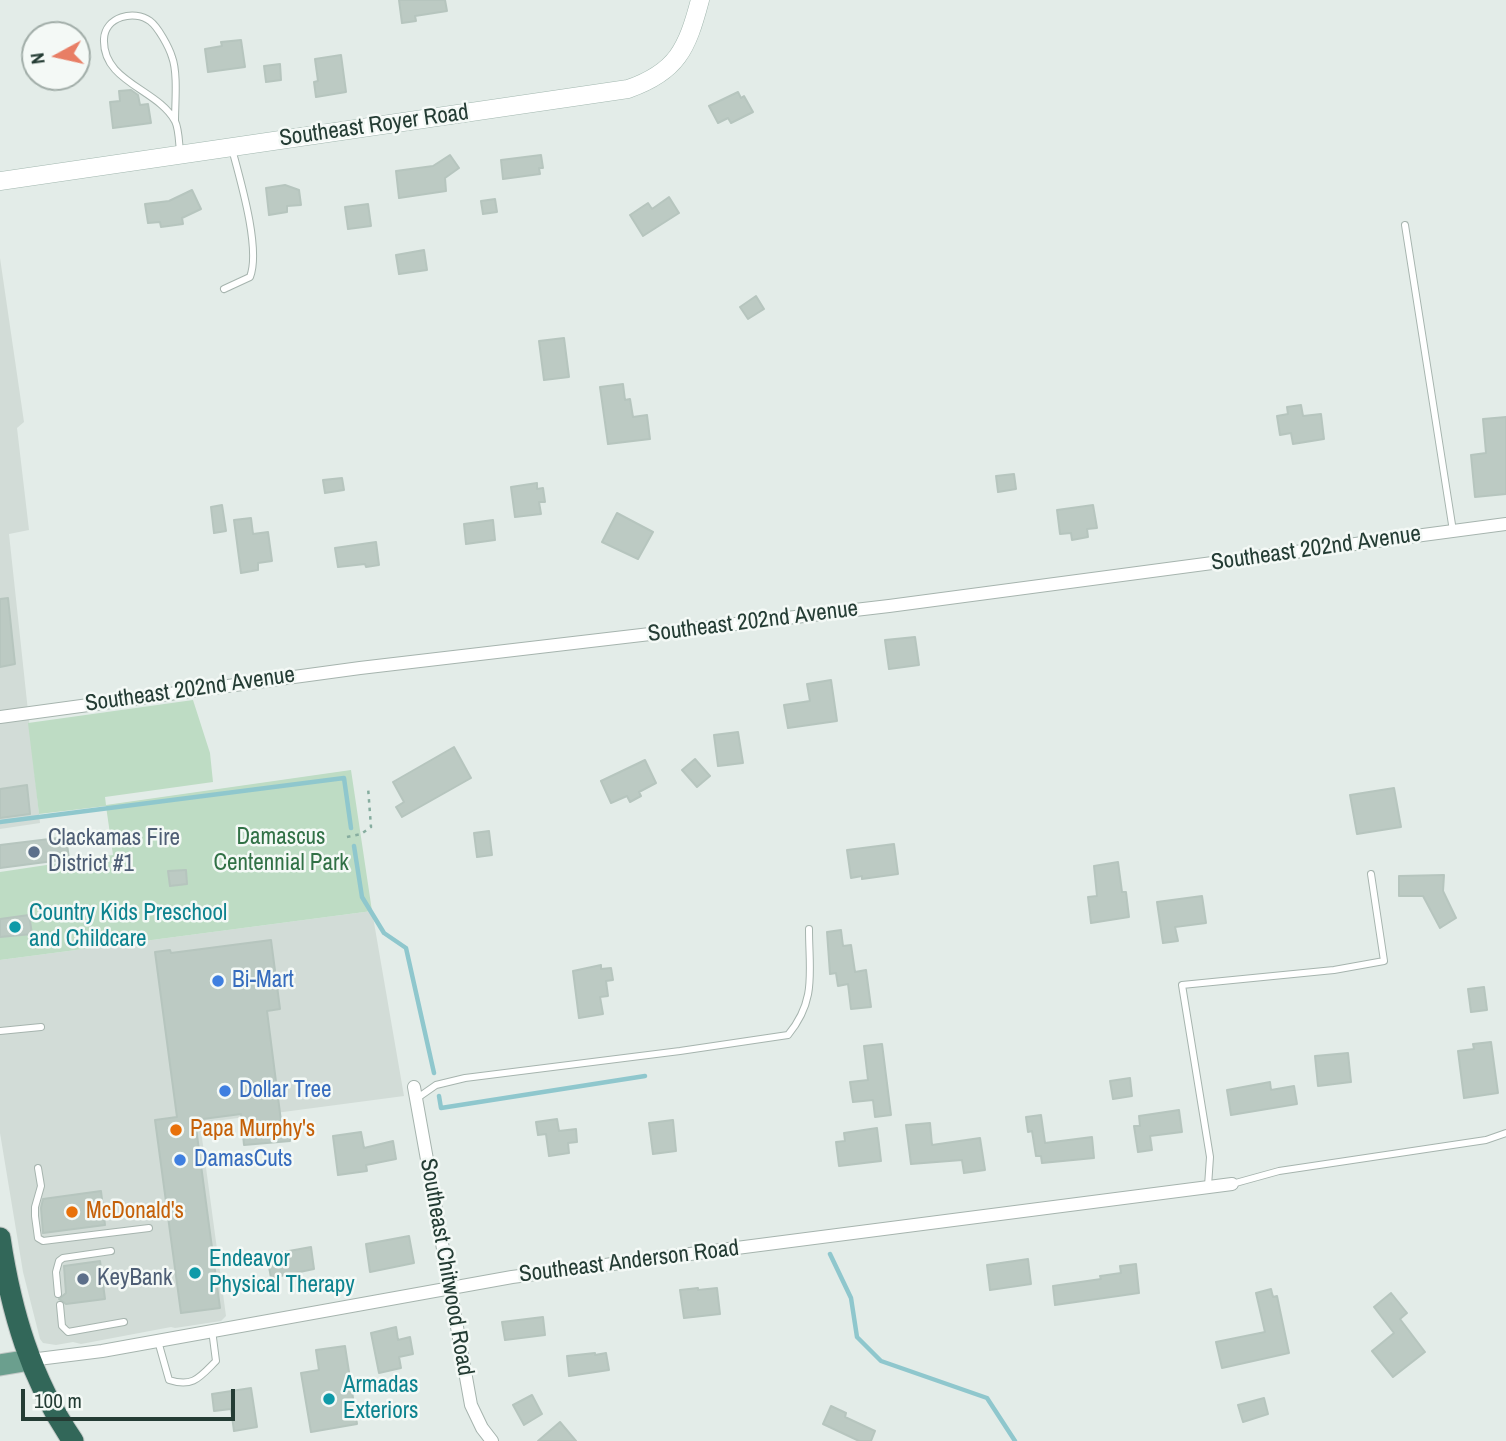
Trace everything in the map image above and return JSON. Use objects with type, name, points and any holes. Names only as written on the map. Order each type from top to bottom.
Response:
[{"type":"highway","points":[[0,1238],[16,1317],[30,1360],[40,1386],[73,1441]]},
{"type":"main road","points":[[0,1365],[30,1360]]},
{"type":"street","name":"Southeast Royer Road","points":[[0,181],[628,89],[657,77],[678,57],[700,0]]},
{"type":"street","name":"Southeast 202nd Avenue","points":[[0,717],[360,668],[889,606],[1506,524]]},
{"type":"street","name":"Southeast Chitwood Road","points":[[415,1093],[471,1405],[492,1441]]},
{"type":"street","name":"Southeast Anderson Road","points":[[30,1360],[158,1341],[450,1287],[1232,1184]]},
{"type":"lane","points":[[176,121],[162,106],[116,72],[107,60],[104,39],[107,30],[125,15],[151,21],[173,58],[176,121],[181,154]]},
{"type":"lane","points":[[224,289],[250,277],[254,267],[248,210],[232,147]]},
{"type":"lane","points":[[1405,225],[1453,531]]},
{"type":"lane","points":[[1208,1186],[1210,1157],[1182,985],[1334,970],[1384,961],[1371,874]]},
{"type":"lane","points":[[415,1093],[465,1078],[693,1050],[788,1035],[801,1020],[809,1000],[809,929]]},
{"type":"lane","points":[[0,1031],[41,1027]]},
{"type":"lane","points":[[1232,1184],[1279,1171],[1486,1140],[1506,1133]]},
{"type":"lane","points":[[38,1168],[41,1186],[35,1216],[38,1238],[43,1241],[149,1228]]},
{"type":"lane","points":[[58,1294],[56,1272],[59,1261],[63,1258],[111,1251]]},
{"type":"lane","points":[[60,1305],[62,1326],[68,1332],[124,1322]]},
{"type":"lane","points":[[158,1341],[169,1380],[184,1384],[194,1381],[216,1361],[212,1331]]},
{"type":"path","points":[[347,837],[361,834],[371,827],[368,787]]},
{"type":"shaded area","points":[[0,258],[24,422],[17,428],[29,530],[9,534],[40,823],[0,829]]},
{"type":"shaded area","points":[[372,911],[404,1096],[200,1123],[226,1316],[221,1321],[171,1327],[81,1344],[43,1343],[23,1272],[0,1133],[0,960]]},
{"type":"green space","name":"Damascus Centennial Park","points":[[193,700],[210,753],[213,782],[105,797],[106,805],[351,770],[372,911],[0,960],[0,872],[113,855],[106,806],[39,814],[28,723]]},
{"type":"building","points":[[399,0],[445,0],[447,11],[415,16],[416,21],[402,23]]},
{"type":"building","points":[[241,40],[245,67],[208,72],[205,49],[222,46],[221,42]]},
{"type":"building","points":[[341,55],[346,92],[316,97],[314,82],[318,81],[315,59]]},
{"type":"building","points":[[280,64],[281,80],[266,82],[264,66]]},
{"type":"building","points":[[131,90],[138,95],[140,105],[148,104],[151,123],[113,128],[110,102],[120,101],[119,91]]},
{"type":"building","points":[[738,92],[741,98],[744,96],[753,112],[731,123],[728,118],[718,123],[709,106]]},
{"type":"building","points":[[450,155],[459,168],[445,178],[446,191],[399,198],[396,171],[433,166]]},
{"type":"building","points":[[541,155],[543,168],[539,168],[540,174],[503,179],[501,160]]},
{"type":"building","points":[[285,185],[299,190],[301,205],[287,206],[287,212],[269,215],[266,188]]},
{"type":"building","points":[[192,190],[201,209],[182,218],[183,224],[161,227],[160,222],[148,223],[145,204],[169,201]]},
{"type":"building","points":[[669,197],[679,213],[643,236],[630,215],[648,203],[652,209]]},
{"type":"building","points":[[495,199],[497,212],[483,214],[481,201]]},
{"type":"building","points":[[368,204],[371,226],[348,229],[345,207]]},
{"type":"building","points":[[424,250],[427,270],[399,274],[396,255]]},
{"type":"building","points":[[756,296],[764,309],[748,319],[740,307]]},
{"type":"building","points":[[564,338],[569,377],[544,380],[539,341]]},
{"type":"building","points":[[623,384],[625,400],[630,399],[633,417],[647,415],[650,439],[608,444],[600,387]]},
{"type":"building","points":[[1301,405],[1303,416],[1321,414],[1324,439],[1293,444],[1291,433],[1280,435],[1277,416],[1288,414],[1287,407]]},
{"type":"building","points":[[1506,417],[1506,494],[1475,497],[1471,455],[1486,453],[1483,419]]},
{"type":"building","points":[[1014,474],[1016,489],[998,492],[996,476]]},
{"type":"building","points":[[342,478],[344,490],[325,493],[323,480]]},
{"type":"building","points":[[537,483],[537,489],[543,488],[545,502],[539,502],[541,514],[515,517],[511,487]]},
{"type":"building","points":[[222,505],[226,531],[214,533],[211,507]]},
{"type":"building","points":[[1093,505],[1097,528],[1087,529],[1088,537],[1072,540],[1071,533],[1060,534],[1057,510]]},
{"type":"building","points":[[617,513],[653,532],[638,559],[602,542]]},
{"type":"building","points":[[251,518],[253,534],[268,532],[272,561],[258,563],[258,570],[241,573],[234,520]]},
{"type":"building","points":[[493,520],[495,540],[466,544],[464,524]]},
{"type":"building","points":[[376,542],[379,565],[338,567],[335,548]]},
{"type":"building","points":[[8,598],[15,664],[0,667],[0,599]]},
{"type":"building","points":[[915,637],[919,665],[889,669],[885,640]]},
{"type":"building","points":[[831,680],[837,721],[788,728],[784,705],[810,701],[807,684]]},
{"type":"building","points":[[738,732],[743,763],[718,766],[714,735]]},
{"type":"building","points":[[454,747],[471,778],[402,817],[396,807],[404,802],[393,782]]},
{"type":"building","points":[[695,759],[710,776],[697,787],[682,770]]},
{"type":"building","points":[[645,760],[656,783],[639,792],[641,796],[630,802],[627,796],[611,803],[601,781]]},
{"type":"building","points":[[27,785],[30,814],[0,818],[0,789]]},
{"type":"building","points":[[1394,788],[1401,827],[1357,834],[1350,795]]},
{"type":"building","points":[[489,831],[492,855],[477,857],[474,833]]},
{"type":"building","name":"Clackamas Fire District #1","points":[[66,837],[69,859],[0,868],[0,845]]},
{"type":"building","points":[[894,844],[898,874],[851,878],[847,850]]},
{"type":"building","points":[[1118,862],[1129,917],[1091,923],[1088,897],[1097,896],[1094,866]]},
{"type":"building","points":[[186,870],[187,884],[170,886],[168,871]]},
{"type":"building","points":[[1444,875],[1443,891],[1456,918],[1440,928],[1423,896],[1399,896],[1399,876]]},
{"type":"building","points":[[1202,896],[1206,923],[1175,927],[1178,941],[1163,943],[1157,902]]},
{"type":"building","name":"Country Kids Preschool and Childcare","points":[[29,915],[32,934],[0,937],[0,919]]},
{"type":"building","points":[[841,930],[843,946],[851,945],[855,972],[866,970],[871,1007],[851,1009],[848,984],[838,986],[836,973],[830,974],[827,932]]},
{"type":"building","points":[[271,940],[280,1009],[267,1011],[282,1129],[290,1128],[290,1141],[244,1145],[241,1114],[195,1120],[220,1308],[181,1313],[155,1120],[177,1117],[155,952],[170,950],[171,953]]},
{"type":"building","points":[[601,965],[601,969],[611,968],[613,980],[606,981],[608,996],[600,997],[603,1014],[579,1018],[573,971]]},
{"type":"building","points":[[1484,987],[1487,1010],[1471,1012],[1468,989]]},
{"type":"building","points":[[1491,1042],[1498,1093],[1464,1098],[1458,1051],[1474,1049],[1473,1044]]},
{"type":"building","points":[[882,1044],[891,1115],[875,1117],[873,1100],[853,1102],[850,1082],[868,1080],[864,1046]]},
{"type":"building","points":[[1348,1053],[1351,1082],[1318,1086],[1315,1056]]},
{"type":"building","points":[[1130,1078],[1132,1096],[1113,1099],[1110,1081]]},
{"type":"building","points":[[1270,1082],[1271,1090],[1294,1086],[1297,1104],[1231,1115],[1227,1090]]},
{"type":"building","points":[[1179,1110],[1182,1132],[1150,1136],[1152,1150],[1138,1152],[1134,1126],[1140,1126],[1139,1116]]},
{"type":"building","points":[[1041,1115],[1045,1143],[1092,1137],[1094,1158],[1042,1163],[1041,1156],[1036,1156],[1032,1131],[1028,1132],[1026,1117]]},
{"type":"building","points":[[557,1119],[559,1131],[576,1129],[577,1142],[568,1143],[569,1153],[549,1156],[546,1134],[538,1135],[536,1122]]},
{"type":"building","points":[[673,1120],[676,1151],[653,1154],[649,1123]]},
{"type":"building","points":[[930,1123],[932,1145],[980,1138],[985,1170],[964,1173],[962,1160],[911,1164],[906,1125]]},
{"type":"building","points":[[877,1128],[881,1161],[839,1166],[836,1142],[845,1141],[844,1133]]},
{"type":"building","points":[[361,1132],[364,1148],[393,1141],[396,1159],[366,1165],[367,1171],[338,1175],[333,1136]]},
{"type":"building","name":"McDonald's","points":[[101,1191],[105,1225],[43,1233],[43,1199]]},
{"type":"building","points":[[409,1236],[414,1263],[370,1272],[366,1244]]},
{"type":"building","points":[[311,1247],[314,1269],[271,1278],[267,1255]]},
{"type":"building","points":[[1028,1259],[1031,1284],[990,1290],[987,1265]]},
{"type":"building","name":"KeyBank","points":[[100,1261],[105,1299],[66,1304],[59,1299],[66,1293],[64,1266]]},
{"type":"building","points":[[1136,1264],[1139,1293],[1055,1305],[1053,1286],[1101,1279],[1100,1276],[1121,1273],[1120,1266]]},
{"type":"building","points":[[717,1288],[720,1314],[684,1318],[680,1290]]},
{"type":"building","points":[[1271,1289],[1273,1297],[1277,1296],[1289,1353],[1222,1368],[1216,1342],[1265,1332],[1256,1293]]},
{"type":"building","points":[[1391,1293],[1407,1313],[1400,1319],[1425,1352],[1393,1377],[1372,1351],[1394,1333],[1374,1307]]},
{"type":"building","points":[[543,1317],[545,1335],[505,1340],[502,1322]]},
{"type":"building","points":[[396,1327],[398,1340],[410,1337],[413,1354],[399,1357],[401,1368],[379,1373],[371,1333]]},
{"type":"building","name":"Armadas Exteriors","points":[[345,1346],[357,1424],[311,1432],[301,1373],[319,1370],[316,1350]]},
{"type":"building","points":[[606,1353],[609,1370],[569,1376],[567,1356]]},
{"type":"building","points":[[251,1388],[257,1427],[234,1431],[231,1409],[214,1411],[212,1394]]},
{"type":"building","points":[[532,1395],[542,1414],[524,1425],[513,1405]]},
{"type":"building","points":[[1264,1398],[1268,1414],[1243,1422],[1238,1405]]},
{"type":"building","points":[[831,1406],[846,1413],[845,1417],[875,1431],[871,1441],[859,1441],[823,1424]]},
{"type":"building","points":[[560,1422],[576,1441],[538,1441]]},
{"type":"waterway","points":[[0,822],[344,778],[351,828]]},
{"type":"waterway","points":[[354,846],[362,897],[384,933],[406,948],[434,1073]]},
{"type":"waterway","points":[[439,1096],[441,1108],[645,1076]]},
{"type":"waterway","points":[[830,1254],[851,1298],[857,1337],[881,1361],[987,1398],[1015,1441]]},
{"type":"place","name":"Clackamas Fire District #1","points":[[34,852]]},
{"type":"place","name":"Country Kids Preschool and Childcare","points":[[15,927]]},
{"type":"place","name":"Bi-Mart","points":[[218,981]]},
{"type":"place","name":"Dollar Tree","points":[[225,1091]]},
{"type":"place","name":"Papa Murphy's","points":[[176,1130]]},
{"type":"place","name":"DamasCuts","points":[[180,1160]]},
{"type":"place","name":"McDonald's","points":[[72,1212]]},
{"type":"place","name":"Endeavor Physical Therapy","points":[[195,1273]]},
{"type":"place","name":"KeyBank","points":[[83,1279]]},
{"type":"place","name":"Armadas Exteriors","points":[[329,1399]]}]
